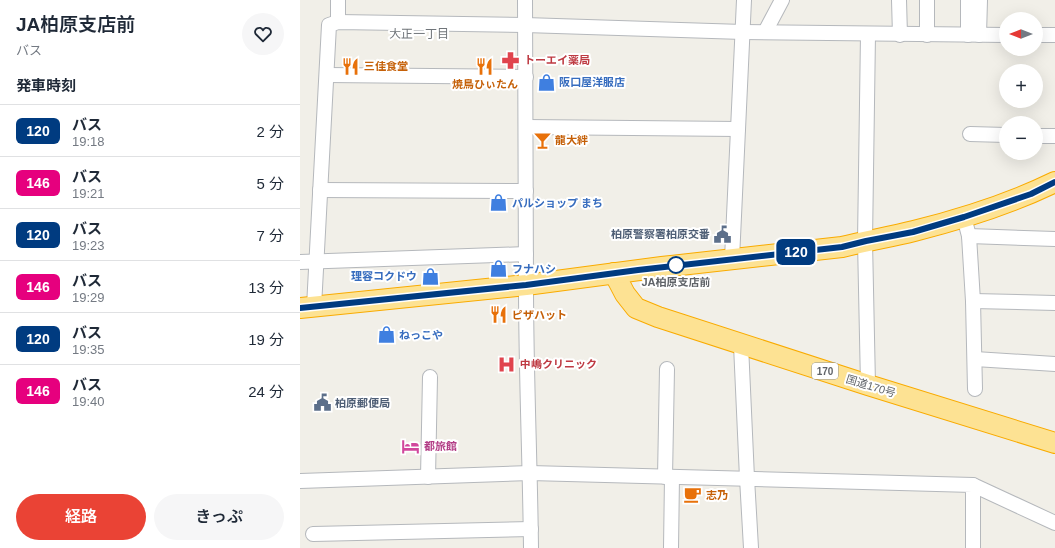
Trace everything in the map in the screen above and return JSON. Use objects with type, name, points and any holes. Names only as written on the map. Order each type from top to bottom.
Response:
[{"type":"highway","points":[[307,307],[526,285],[732,258],[842,247],[913,232],[966,227],[1055,182]]},
{"type":"highway","name":"国道170号","points":[[614,273],[625,294],[636,308],[658,317],[741,345],[1055,443]]},
{"type":"street","points":[[338,0],[338,22]]},
{"type":"street","points":[[525,0],[526,285],[531,548]]},
{"type":"street","points":[[732,258],[744,0]]},
{"type":"street","points":[[765,32],[782,0]]},
{"type":"street","points":[[899,0],[900,35]]},
{"type":"street","points":[[927,0],[927,35]]},
{"type":"street","points":[[968,0],[974,35]]},
{"type":"street","points":[[974,35],[980,0]]},
{"type":"street","points":[[307,307],[316,262],[329,25],[338,22],[525,25],[743,32],[999,35]]},
{"type":"street","points":[[868,34],[866,241],[868,385]]},
{"type":"street","points":[[1043,35],[1055,35]]},
{"type":"street","points":[[326,75],[526,77]]},
{"type":"street","points":[[526,127],[738,129]]},
{"type":"street","points":[[970,134],[999,135]]},
{"type":"street","points":[[1043,136],[1055,136]]},
{"type":"street","points":[[320,190],[526,191]]},
{"type":"street","points":[[975,389],[974,301],[966,227],[1055,239]]},
{"type":"street","points":[[300,262],[526,254]]},
{"type":"street","points":[[974,301],[1055,304]]},
{"type":"street","points":[[741,345],[751,548]]},
{"type":"street","points":[[975,359],[1055,364]]},
{"type":"street","points":[[667,369],[671,548]]},
{"type":"street","points":[[428,477],[430,378]]},
{"type":"street","points":[[300,481],[530,473],[973,485],[1055,523]]},
{"type":"street","points":[[973,485],[973,548]]},
{"type":"street","points":[[312,534],[531,529]]},
{"type":"bus line","name":"120","points":[[300,308],[526,285],[732,258],[842,247],[913,232],[964,217],[1031,194],[1055,182]]},
{"type":"place","name":"トーエイ薬局","points":[[511,60]]},
{"type":"place","name":"三佳食堂","points":[[351,66]]},
{"type":"place","name":"焼鳥ひぃたん","points":[[485,66]]},
{"type":"place","name":"阪口屋洋服店","points":[[546,82]]},
{"type":"place","name":"龍大絆","points":[[542,140]]},
{"type":"place","name":"パルショップ まち","points":[[499,203]]},
{"type":"place","name":"柏原警察署柏原交番","points":[[723,234]]},
{"type":"place","name":"JA柏原支店前","points":[[676,265]]},
{"type":"place","name":"フナハシ","points":[[499,269]]},
{"type":"place","name":"理容コクドウ","points":[[430,276]]},
{"type":"place","name":"ピザハット","points":[[499,315]]},
{"type":"place","name":"ねっこや","points":[[386,335]]},
{"type":"place","name":"中嶋クリニック","points":[[507,364]]},
{"type":"place","name":"柏原郵便局","points":[[322,403]]},
{"type":"place","name":"都旅館","points":[[411,446]]},
{"type":"place","name":"志乃","points":[[693,495]]},
{"type":"district","name":"大正一丁目","points":[[419,34]]}]
